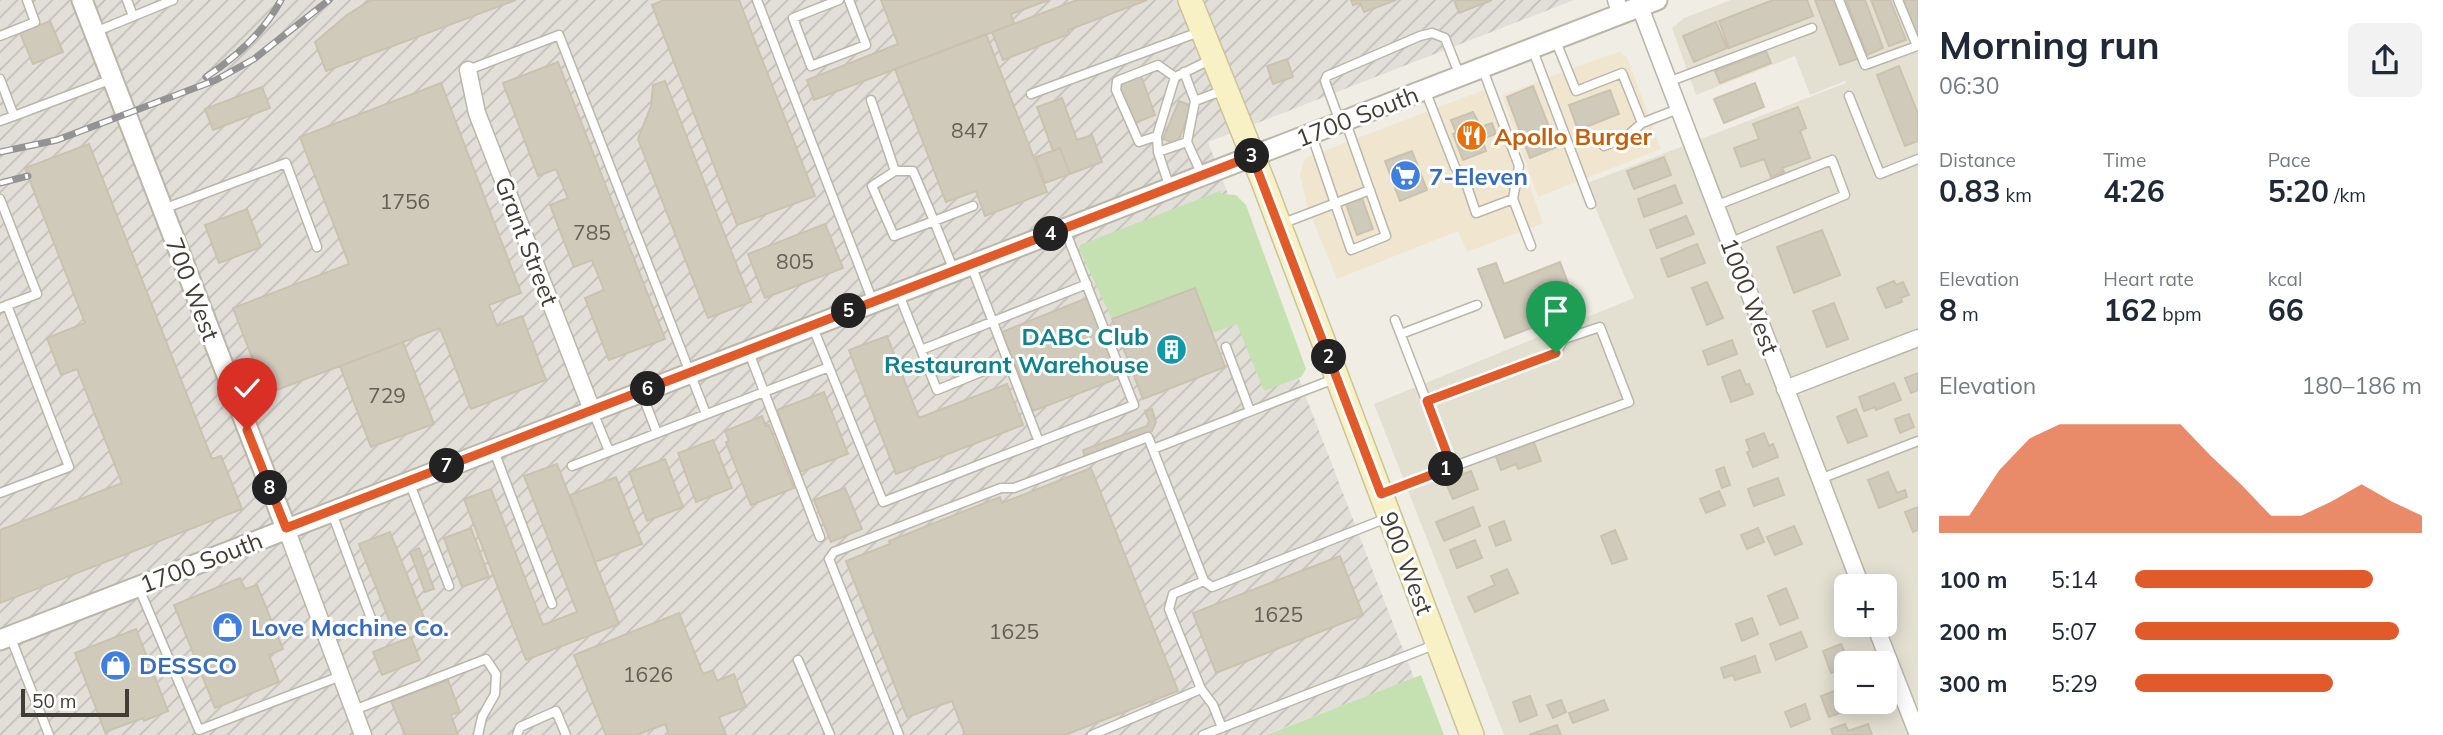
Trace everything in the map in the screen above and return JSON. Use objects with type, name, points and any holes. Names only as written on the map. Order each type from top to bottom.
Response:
[{"type":"main road","name":"900 West","points":[[1194,3],[1202,31],[1279,224],[1472,735]]},
{"type":"street","name":"700 West","points":[[82,0],[363,735]]},
{"type":"street","name":"1700 South","points":[[5,638],[1532,48],[1618,7],[1648,3]]},
{"type":"street","name":"1000 West","points":[[1648,3],[1668,82],[1856,574]]},
{"type":"street","name":"Grant Street","points":[[468,70],[477,113],[592,410]]},
{"type":"street","points":[[1785,389],[1918,338]]},
{"type":"street","points":[[1881,637],[1912,703],[1918,735]]},
{"type":"lane","points":[[0,36],[36,22],[27,0]]},
{"type":"lane","points":[[127,0],[133,16]]},
{"type":"lane","points":[[94,32],[173,0]]},
{"type":"lane","points":[[757,0],[873,302]]},
{"type":"lane","points":[[839,0],[793,18],[811,66],[866,45],[849,0]]},
{"type":"lane","points":[[1839,0],[1864,65],[1916,46],[1898,0]]},
{"type":"lane","points":[[1668,82],[1812,28]]},
{"type":"lane","points":[[1031,94],[1202,31]]},
{"type":"lane","points":[[1311,133],[1351,250],[1387,236],[1325,81],[1327,76],[1432,33],[1445,37],[1460,76]]},
{"type":"lane","points":[[468,70],[559,36],[706,414]]},
{"type":"lane","points":[[1555,39],[1576,91],[1622,73],[1642,123]]},
{"type":"lane","points":[[1532,48],[1591,204]]},
{"type":"lane","points":[[1170,188],[1158,152],[1157,136],[1175,76],[1213,59]]},
{"type":"lane","points":[[1157,136],[1139,142],[1116,90],[1117,81],[1158,65],[1175,76]]},
{"type":"lane","points":[[1482,67],[1519,166],[1513,199],[1531,246]]},
{"type":"lane","points":[[1184,72],[1195,101],[1187,142],[1202,175]]},
{"type":"lane","points":[[0,79],[14,116]]},
{"type":"lane","points":[[0,121],[112,79]]},
{"type":"lane","points":[[1195,101],[1225,89]]},
{"type":"lane","points":[[1425,89],[1455,167],[1466,183],[1476,213],[1513,199]]},
{"type":"lane","points":[[1849,96],[1880,174],[1918,159]]},
{"type":"lane","points":[[871,100],[895,171]]},
{"type":"lane","points":[[1604,146],[1626,136],[1642,123],[1678,109]]},
{"type":"lane","points":[[1158,152],[1187,142]]},
{"type":"lane","points":[[1715,206],[1832,160],[1845,195],[1729,243]]},
{"type":"lane","points":[[163,209],[286,163],[317,247]]},
{"type":"lane","points":[[973,206],[934,221],[894,236],[872,186],[895,171],[913,171],[934,221],[992,321],[1039,442]]},
{"type":"lane","points":[[1279,224],[1370,190]]},
{"type":"lane","points":[[0,199],[37,294],[3,307],[69,467],[0,493]]},
{"type":"lane","points":[[813,325],[883,502],[1039,442],[1134,405],[1065,228]]},
{"type":"lane","points":[[921,349],[1087,284]]},
{"type":"lane","points":[[898,292],[937,390],[1008,361]]},
{"type":"lane","points":[[1401,334],[1477,304]]},
{"type":"lane","points":[[1395,320],[1452,467]]},
{"type":"lane","points":[[1381,494],[1629,402],[1600,327],[1564,339],[1556,353],[1427,401]]},
{"type":"lane","points":[[1226,347],[1250,411]]},
{"type":"lane","points":[[748,350],[820,537]]},
{"type":"lane","points":[[572,466],[829,367]]},
{"type":"lane","points":[[1153,449],[1337,378]]},
{"type":"lane","points":[[640,391],[657,433]]},
{"type":"lane","points":[[592,410],[609,451]]},
{"type":"lane","points":[[899,735],[830,559],[834,552],[1001,488],[1014,488],[1149,437],[1204,581],[1212,587],[1390,517]]},
{"type":"lane","points":[[1819,479],[1918,441]]},
{"type":"lane","points":[[493,449],[552,604]]},
{"type":"lane","points":[[409,481],[449,586]]},
{"type":"lane","points":[[327,638],[372,621],[331,511]]},
{"type":"lane","points":[[1204,581],[1173,594],[1169,609],[1201,690],[1213,705],[1222,728]]},
{"type":"lane","points":[[138,586],[199,730],[341,676]]},
{"type":"lane","points":[[5,638],[49,735]]},
{"type":"lane","points":[[1203,735],[1437,644]]},
{"type":"lane","points":[[354,710],[486,659],[496,674],[495,694],[482,717],[478,735]]},
{"type":"lane","points":[[798,660],[830,735]]},
{"type":"lane","points":[[1091,735],[1201,690]]},
{"type":"lane","points":[[517,735],[520,727],[556,711],[565,735]]},
{"type":"shaded area","points":[[0,0],[1574,0],[1208,142],[1414,678],[1265,735],[0,735]]},
{"type":"shaded area","points":[[1731,0],[1918,0],[1918,735],[1504,735],[1374,404],[1634,298],[1585,184],[1846,83],[1845,81],[1810,95],[1795,56],[1696,95],[1672,28],[1684,18]]},
{"type":"shaded area","points":[[1620,52],[1627,57],[1661,149],[1538,197],[1502,95]]},
{"type":"shaded area","points":[[1494,86],[1543,223],[1467,252],[1458,231],[1337,279],[1307,206],[1300,174],[1305,158]]},
{"type":"green space","points":[[1220,191],[1222,194],[1236,195],[1246,205],[1306,369],[1301,377],[1264,391],[1237,324],[1212,333],[1195,288],[1112,319],[1079,249],[1080,245]]},
{"type":"green space","points":[[1421,675],[1444,735],[1266,735]]},
{"type":"building","points":[[371,0],[516,0],[326,71],[315,42],[347,15]]},
{"type":"building","points":[[664,0],[739,0],[815,196],[737,225],[652,5]]},
{"type":"building","points":[[881,0],[1049,0],[1011,14],[1014,24],[814,100],[807,80],[898,44]]},
{"type":"building","points":[[1077,0],[1147,0],[1068,30],[1069,34],[1003,60],[992,32]]},
{"type":"building","points":[[1351,0],[1396,0],[1364,12],[1360,3],[1353,5]]},
{"type":"building","points":[[1454,0],[1492,0],[1459,13]]},
{"type":"building","points":[[1773,0],[1807,0],[1813,16],[1729,48],[1719,21]]},
{"type":"building","points":[[1815,0],[1834,0],[1857,59],[1840,65]]},
{"type":"building","points":[[1846,0],[1865,0],[1883,48],[1867,55]]},
{"type":"building","points":[[1871,0],[1890,0],[1906,40],[1889,46]]},
{"type":"building","points":[[1903,0],[1918,0],[1916,36]]},
{"type":"building","points":[[50,21],[63,52],[33,64],[20,33]]},
{"type":"building","points":[[1716,22],[1727,48],[1694,62],[1683,36]]},
{"type":"building","points":[[986,34],[1047,192],[985,216],[976,191],[946,202],[895,69]]},
{"type":"building","points":[[1766,51],[1771,63],[1720,83],[1715,71]]},
{"type":"building","points":[[1287,59],[1293,77],[1273,84],[1267,66]]},
{"type":"building","points":[[558,62],[665,339],[609,360],[585,298],[604,290],[592,260],[574,267],[550,205],[568,198],[556,169],[538,176],[503,83]]},
{"type":"building","points":[[1899,66],[1918,114],[1918,141],[1905,146],[1877,75]]},
{"type":"building","points":[[1141,76],[1155,115],[1130,125],[1118,87]]},
{"type":"building","points":[[665,81],[751,302],[708,318],[638,139],[651,106],[653,85]]},
{"type":"building","points":[[441,83],[521,293],[489,305],[497,326],[522,316],[546,380],[471,409],[440,328],[266,394],[233,308],[349,264],[300,137]]},
{"type":"building","points":[[1755,83],[1764,107],[1724,123],[1714,99]]},
{"type":"building","points":[[1533,86],[1557,147],[1530,158],[1507,97]]},
{"type":"building","points":[[262,87],[270,108],[213,130],[205,109]]},
{"type":"building","points":[[1610,90],[1619,114],[1578,130],[1569,105]]},
{"type":"building","points":[[1062,98],[1077,140],[1092,135],[1102,162],[1070,174],[1060,148],[1053,151],[1037,107]]},
{"type":"building","points":[[1179,101],[1192,106],[1177,144],[1163,139]]},
{"type":"building","points":[[1798,107],[1806,128],[1800,131],[1810,158],[1782,168],[1784,172],[1771,177],[1764,159],[1741,167],[1734,148],[1759,139],[1753,124]]},
{"type":"building","name":"Apollo Burger","points":[[1473,112],[1481,127],[1492,123],[1496,134],[1482,139],[1486,151],[1463,160],[1453,134],[1456,132],[1451,120]]},
{"type":"building","points":[[89,144],[212,459],[221,456],[242,509],[0,603],[0,530],[122,483],[77,369],[61,375],[47,338],[85,323],[25,168]]},
{"type":"building","points":[[1060,148],[1070,174],[1045,183],[1036,157]]},
{"type":"building","name":"7-Eleven","points":[[1412,151],[1427,190],[1400,201],[1385,161]]},
{"type":"building","points":[[1664,157],[1671,175],[1634,189],[1627,171]]},
{"type":"building","points":[[1675,185],[1682,203],[1644,217],[1638,199]]},
{"type":"building","name":"7-Eleven","points":[[1362,198],[1373,229],[1357,235],[1346,204]]},
{"type":"building","points":[[247,209],[261,247],[219,263],[205,225]]},
{"type":"building","points":[[1686,216],[1694,234],[1657,248],[1650,230]]},
{"type":"building","points":[[825,224],[843,268],[765,298],[748,254]]},
{"type":"building","points":[[1822,230],[1840,275],[1794,293],[1777,247]]},
{"type":"building","points":[[1697,244],[1705,263],[1668,277],[1661,259]]},
{"type":"building","points":[[1560,262],[1578,310],[1505,338],[1478,269],[1496,263],[1504,284]]},
{"type":"building","points":[[1894,281],[1896,285],[1903,282],[1909,295],[1901,298],[1902,302],[1886,308],[1877,288]]},
{"type":"building","points":[[1707,282],[1723,318],[1707,325],[1692,288]]},
{"type":"building","name":"DABC Club Restaurant Warehouse","points":[[1195,288],[1225,367],[1143,399],[1112,319]]},
{"type":"building","points":[[1087,298],[1119,378],[1033,411],[1002,332]]},
{"type":"building","points":[[1834,303],[1848,339],[1827,347],[1813,311]]},
{"type":"building","points":[[887,336],[919,418],[1007,384],[1023,425],[896,474],[849,350]]},
{"type":"building","points":[[1732,340],[1737,354],[1708,365],[1703,351]]},
{"type":"building","points":[[403,342],[434,424],[371,447],[340,366]]},
{"type":"building","points":[[1740,370],[1753,394],[1731,402],[1722,377]]},
{"type":"building","points":[[1918,373],[1918,390],[1911,393],[1905,378]]},
{"type":"building","points":[[1894,383],[1901,400],[1876,410],[1875,407],[1864,411],[1859,397]]},
{"type":"building","points":[[824,392],[848,454],[800,472],[777,410]]},
{"type":"building","points":[[1152,409],[1156,422],[1152,431],[1085,457],[1083,450],[1147,426],[1149,421],[1145,411]]},
{"type":"building","points":[[1856,409],[1867,436],[1848,443],[1837,417]]},
{"type":"building","points":[[1909,414],[1914,427],[1900,433],[1895,419]]},
{"type":"building","points":[[762,416],[766,426],[769,425],[794,488],[751,505],[726,442],[729,441],[725,431]]},
{"type":"building","points":[[1764,433],[1769,446],[1773,444],[1778,457],[1753,467],[1746,440]]},
{"type":"building","points":[[713,440],[732,488],[696,502],[678,453]]},
{"type":"building","points":[[1533,440],[1541,461],[1518,469],[1516,464],[1501,470],[1495,454]]},
{"type":"building","points":[[665,459],[683,507],[647,521],[629,472]]},
{"type":"building","points":[[557,464],[619,624],[526,660],[464,499],[491,489],[543,625],[577,612],[524,476]]},
{"type":"building","points":[[1724,467],[1730,485],[1722,488],[1716,470]]},
{"type":"building","points":[[1091,468],[1178,691],[1065,735],[965,735],[952,701],[907,717],[846,561],[1000,497],[1002,503]]},
{"type":"building","points":[[1471,471],[1478,489],[1453,499],[1445,481]]},
{"type":"building","points":[[1888,472],[1897,493],[1905,490],[1907,497],[1879,508],[1868,480]]},
{"type":"building","points":[[616,477],[642,544],[595,562],[570,495]]},
{"type":"building","points":[[1778,478],[1784,495],[1754,506],[1748,489]]},
{"type":"building","points":[[845,488],[862,529],[831,542],[814,500]]},
{"type":"building","points":[[1719,491],[1725,505],[1706,513],[1700,499]]},
{"type":"building","points":[[1473,507],[1480,526],[1444,541],[1436,522]]},
{"type":"building","points":[[1918,507],[1918,530],[1913,532],[1905,512]]},
{"type":"building","points":[[1504,521],[1511,540],[1496,546],[1489,527]]},
{"type":"building","points":[[1794,526],[1802,544],[1775,555],[1767,537]]},
{"type":"building","points":[[471,528],[489,577],[462,587],[444,538]]},
{"type":"building","points":[[1758,528],[1764,542],[1747,549],[1741,535]]},
{"type":"building","points":[[1615,530],[1627,559],[1612,564],[1601,536]]},
{"type":"building","points":[[390,532],[426,623],[395,635],[359,544]]},
{"type":"building","points":[[1475,540],[1482,558],[1457,568],[1450,550]]},
{"type":"building","points":[[419,548],[434,589],[425,592],[410,552]]},
{"type":"building","points":[[1340,556],[1363,615],[1216,673],[1193,613]]},
{"type":"building","points":[[1507,569],[1518,593],[1475,612],[1468,597],[1495,585],[1491,576]]},
{"type":"building","name":"Love Machine Co.","points":[[240,578],[245,589],[257,585],[283,649],[269,655],[279,682],[215,708],[174,605]]},
{"type":"building","points":[[1786,588],[1798,618],[1780,625],[1768,596]]},
{"type":"building","points":[[679,613],[703,674],[713,670],[717,681],[734,674],[746,707],[719,717],[726,735],[669,735],[665,724],[637,735],[606,735],[574,655]]},
{"type":"building","points":[[1752,618],[1758,634],[1742,641],[1736,624]]},
{"type":"building","points":[[136,629],[168,711],[105,732],[75,653]]},
{"type":"building","points":[[1801,632],[1807,647],[1776,660],[1770,644]]},
{"type":"building","points":[[411,637],[420,660],[382,675],[373,652]]},
{"type":"building","points":[[1841,644],[1844,651],[1834,651],[1834,672],[1831,673],[1823,651]]},
{"type":"building","points":[[1755,656],[1760,672],[1735,680],[1733,675],[1724,678],[1721,668]]},
{"type":"building","points":[[448,680],[460,712],[451,715],[458,735],[405,735],[391,701]]},
{"type":"building","points":[[1834,691],[1834,714],[1837,714],[1829,717],[1821,696]]},
{"type":"building","points":[[1530,696],[1537,715],[1520,722],[1513,702]]},
{"type":"building","points":[[1561,700],[1566,712],[1553,718],[1547,705]]},
{"type":"building","points":[[1604,700],[1608,710],[1573,723],[1569,713]]},
{"type":"building","points":[[1805,704],[1810,719],[1791,727],[1785,712]]},
{"type":"building","points":[[1845,724],[1848,731],[1868,724],[1872,735],[1833,735],[1831,729]]},
{"type":"building","points":[[1557,725],[1561,735],[1529,735]]},
{"type":"railway","points":[[206,77],[248,43],[266,23],[281,0]]},
{"type":"railway","points":[[0,152],[57,140],[216,80],[254,59],[329,0]]},
{"type":"railway","points":[[0,183],[28,176]]},
{"type":"place","name":"Apollo Burger","points":[[1471,136]]},
{"type":"place","name":"7-Eleven","points":[[1406,176]]},
{"type":"place","name":"DABC Club Restaurant Warehouse","points":[[1172,350]]},
{"type":"place","name":"Love Machine Co.","points":[[228,627]]},
{"type":"place","name":"DESSCO","points":[[116,665]]},
{"type":"route","points":[[247,430],[286,528],[1252,156],[1381,494],[1452,467],[1427,401],[1556,353]]}]
